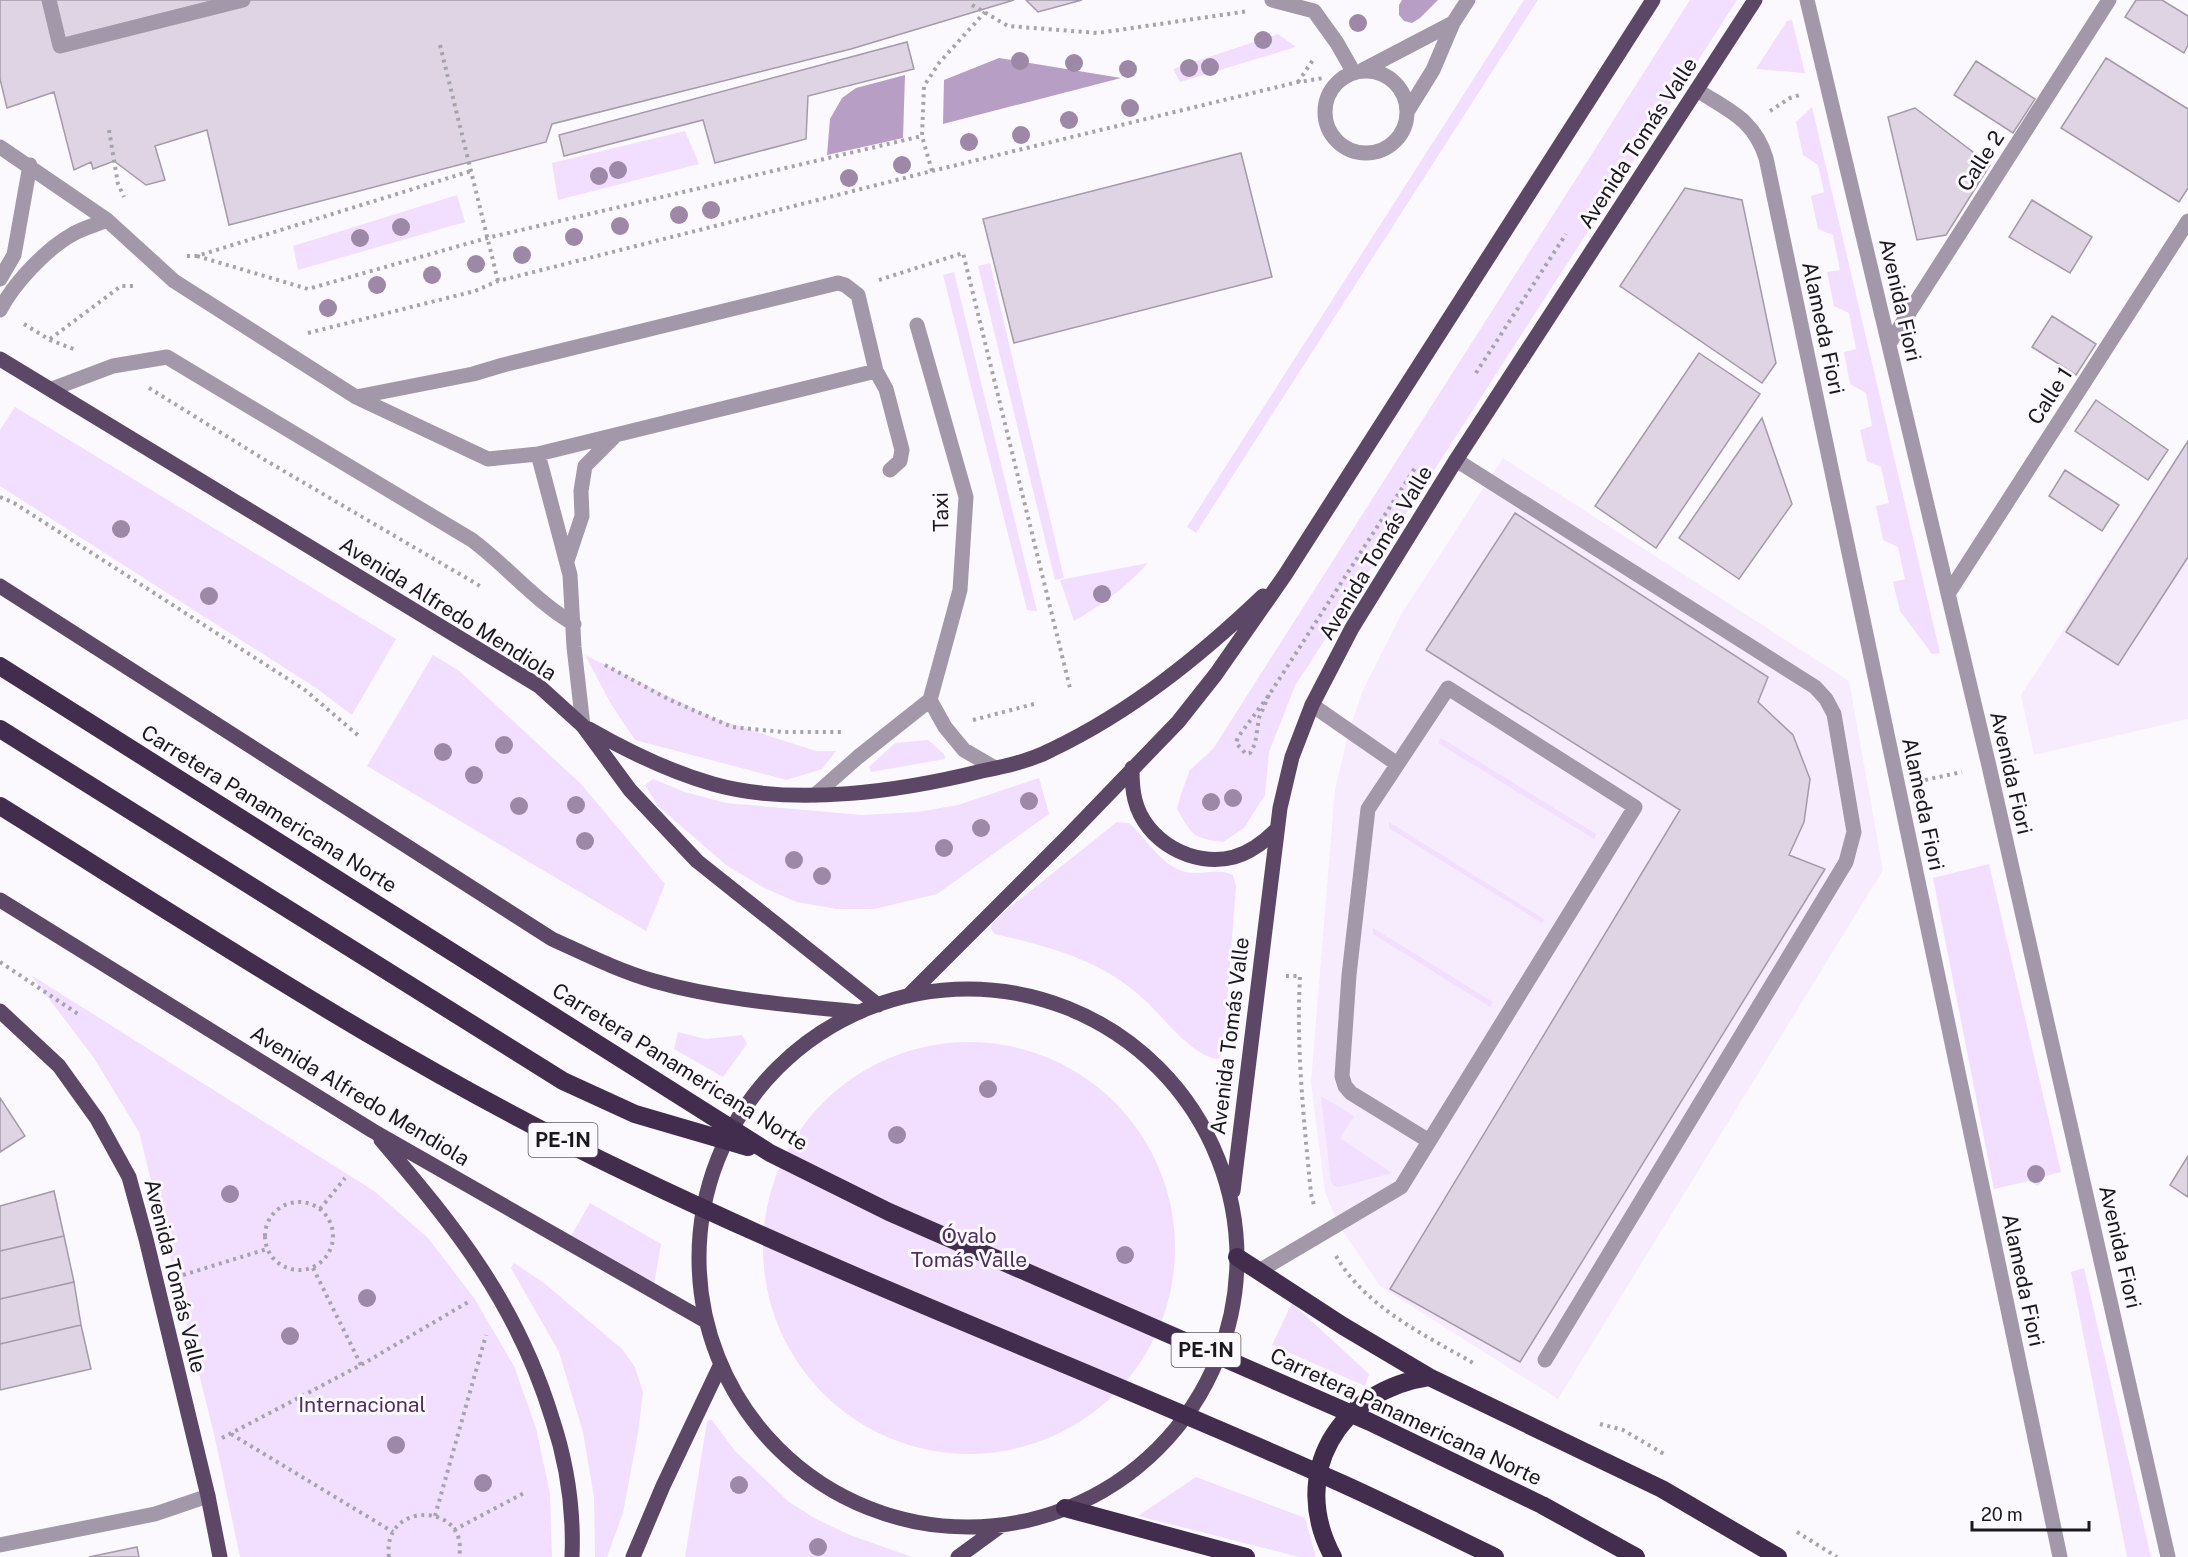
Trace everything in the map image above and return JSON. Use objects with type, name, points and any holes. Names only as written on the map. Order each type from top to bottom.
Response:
[{"type":"highway","name":"Carretera Panamericana Norte","points":[[0,666],[770,1153],[889,1212],[1370,1422],[1542,1505],[1636,1557]]},
{"type":"highway","points":[[0,729],[563,1081],[635,1114],[770,1153]]},
{"type":"highway","name":"PE-1N","points":[[0,806],[298,992],[450,1082],[631,1175],[864,1280],[1346,1485],[1495,1557]]},
{"type":"highway","points":[[1237,1257],[1343,1326],[1429,1377],[1662,1489],[1778,1557]]},
{"type":"highway","points":[[1333,1557],[1321,1531],[1317,1498],[1321,1466],[1334,1436],[1343,1422],[1367,1399],[1397,1384],[1429,1377]]},
{"type":"highway","points":[[1065,1508],[1246,1557]]},
{"type":"main road","points":[[908,996],[1178,722],[1216,674],[1285,575],[1653,0]]},
{"type":"main road","name":"Avenida Tomás Valle","points":[[1232,1203],[1276,830],[1286,779],[1312,705],[1352,628],[1456,460],[1755,0]]},
{"type":"main road","name":"Avenida Alfredo Mendiola","points":[[0,359],[539,686],[583,726],[630,790],[697,861],[878,1005]]},
{"type":"main road","points":[[583,726],[629,752],[664,768],[714,784],[758,792],[815,795],[929,784],[995,768],[1049,751],[1077,737],[1135,701],[1214,641],[1285,575]]},
{"type":"main road","points":[[0,586],[552,939],[616,967],[682,988],[859,1012]]},
{"type":"main road","points":[[1132,768],[1135,803],[1143,818],[1153,833],[1182,853],[1198,858],[1232,857],[1264,842],[1276,830]]},
{"type":"main road","name":"Avenida Alfredo Mendiola","points":[[0,900],[373,1131],[704,1320]]},
{"type":"main road","points":[[951,990],[1006,990],[1070,1008],[1128,1040],[1176,1085],[1211,1140],[1224,1171],[1232,1203],[1237,1257],[1235,1288],[1220,1352],[1190,1409],[1155,1450],[1122,1478],[1094,1495],[1065,1508],[1002,1525],[942,1527],[882,1514],[854,1503],[827,1488],[779,1451],[741,1404],[720,1366],[704,1320],[699,1262],[700,1232],[705,1202],[724,1145],[756,1093],[775,1071],[822,1032],[859,1012],[878,1005],[908,996],[951,990]]},
{"type":"main road","name":"Avenida Tomás Valle","points":[[0,1011],[59,1066],[97,1119],[129,1177],[197,1449],[220,1557]]},
{"type":"main road","points":[[373,1131],[446,1218],[498,1294],[516,1325],[541,1380],[560,1441],[569,1480],[572,1557]]},
{"type":"main road","points":[[633,1557],[663,1486],[720,1366]]},
{"type":"main road","points":[[958,1557],[1002,1525]]},
{"type":"street","points":[[49,0],[60,46],[243,0]]},
{"type":"street","points":[[1272,0],[1314,11],[1337,43],[1354,73]]},
{"type":"street","points":[[1407,112],[1433,69],[1453,23],[1468,0]]},
{"type":"street","name":"Avenida Fiori","points":[[1807,0],[1991,776],[2168,1557]]},
{"type":"street","name":"Calle 2","points":[[1889,344],[2109,0]]},
{"type":"street","points":[[1354,73],[1375,71],[1388,77],[1398,86],[1405,98],[1407,112],[1404,127],[1387,147],[1375,152],[1362,152],[1344,146],[1330,133],[1324,108],[1328,96],[1336,84],[1354,73],[1453,23]]},
{"type":"street","points":[[1697,90],[1754,130]]},
{"type":"street","name":"Alameda Fiori","points":[[1754,130],[1760,138],[1769,169],[2060,1557]]},
{"type":"street","points":[[0,147],[30,165],[63,191],[107,220],[174,281],[272,342],[313,371],[356,397],[488,459],[538,454],[876,371]]},
{"type":"street","points":[[0,279],[14,255],[30,165]]},
{"type":"street","points":[[0,310],[6,298],[40,259],[74,234],[107,220]]},
{"type":"street","name":"Calle 1","points":[[1948,594],[2188,221]]},
{"type":"street","points":[[356,397],[473,374],[838,283],[852,289],[858,295],[876,371],[886,389],[902,450],[900,462],[890,470]]},
{"type":"street","name":"Taxi","points":[[917,325],[966,497],[960,590],[930,700]]},
{"type":"street","points":[[52,390],[113,366],[167,357],[472,540],[494,556],[536,599],[552,612],[574,624]]},
{"type":"street","points":[[567,561],[582,516],[581,491],[585,466],[618,434]]},
{"type":"street","points":[[538,454],[567,561],[583,726]]},
{"type":"street","points":[[1456,460],[1815,687],[1827,699],[1834,714],[1854,832],[1846,862],[1545,1360]]},
{"type":"street","points":[[1258,1271],[1401,1187],[1429,1142],[1635,807],[1448,688],[1371,802],[1365,819],[1349,975],[1342,1076],[1345,1086],[1351,1093],[1429,1142]]},
{"type":"street","points":[[815,795],[930,700],[945,727],[964,750],[995,768]]},
{"type":"street","points":[[1312,705],[1397,764]]},
{"type":"street","points":[[0,1545],[155,1514],[208,1496]]},
{"type":"path","points":[[972,5],[1008,26],[1098,33],[1258,9]]},
{"type":"path","points":[[932,171],[922,136],[924,86],[939,63],[986,12]]},
{"type":"path","points":[[440,45],[498,281]]},
{"type":"path","points":[[1298,82],[1317,54]]},
{"type":"path","points":[[272,342],[475,291],[498,281],[932,171],[1298,82],[1354,73]]},
{"type":"path","points":[[1754,130],[1769,112],[1790,98],[1809,92]]},
{"type":"path","points":[[109,130],[118,184],[128,204]]},
{"type":"path","points":[[179,253],[186,256],[197,256],[308,289],[487,238],[922,136]]},
{"type":"path","points":[[197,256],[471,171]]},
{"type":"path","points":[[852,289],[963,253],[1070,688]]},
{"type":"path","points":[[50,340],[121,286]]},
{"type":"path","points":[[0,310],[50,340],[100,358],[264,460],[485,589]]},
{"type":"path","points":[[0,497],[14,503],[305,690],[360,737]]},
{"type":"path","points":[[574,647],[668,699],[732,727],[782,732],[889,733]]},
{"type":"path","points":[[1269,695],[1259,718],[1255,744],[1250,753],[1246,754],[1236,743],[1269,695]]},
{"type":"path","points":[[945,727],[1034,704]]},
{"type":"path","points":[[1898,786],[1967,770]]},
{"type":"path","points":[[0,962],[81,1016]]},
{"type":"path","points":[[1300,976],[1298,1016],[1300,1078],[1311,1194],[1323,1233],[1345,1271],[1366,1294],[1409,1326],[1479,1366]]},
{"type":"path","points":[[320,1209],[345,1178]]},
{"type":"path","points":[[288,1204],[310,1204],[320,1209],[332,1227],[331,1249],[325,1258],[313,1268],[288,1269],[279,1264],[267,1249],[265,1238],[271,1217],[288,1204]]},
{"type":"path","points":[[156,1281],[195,1272],[267,1249]]},
{"type":"path","points":[[313,1268],[361,1365]]},
{"type":"path","points":[[197,1449],[231,1434],[498,1294]]},
{"type":"path","points":[[435,1516],[498,1294]]},
{"type":"path","points":[[1590,1421],[1623,1430],[1671,1459]]},
{"type":"path","points":[[231,1434],[393,1532]]},
{"type":"path","points":[[454,1530],[524,1493]]},
{"type":"path","points":[[388,1557],[393,1532],[401,1522],[412,1516],[423,1514],[446,1521],[454,1530],[459,1541],[459,1557]]},
{"type":"path","points":[[1789,1527],[1837,1557]]},
{"type":"shaded area","points":[[1402,0],[1438,0],[1412,23],[1404,21],[1399,15],[1399,5]]},
{"type":"shaded area","points":[[999,58],[1121,78],[943,124],[944,80]]},
{"type":"shaded area","points":[[905,75],[903,138],[827,155],[830,119],[842,98],[856,88]]},
{"type":"shaded area","points":[[2188,441],[2188,719],[2034,755],[2021,695]]},
{"type":"shaded area","points":[[1503,458],[1849,681],[1883,870],[1558,1399],[1380,1286],[1338,1224],[1325,1192],[1311,1082],[1335,790],[1349,731],[1363,690],[1402,613]]},
{"type":"green space","points":[[1524,0],[1538,0],[1196,533],[1187,527]]},
{"type":"green space","points":[[1690,0],[1737,0],[1295,686],[1269,752],[1265,795],[1244,828],[1223,842],[1199,837],[1186,825],[1177,809],[1190,770],[1213,749]]},
{"type":"green space","points":[[1792,20],[1805,73],[1756,69],[1787,21]]},
{"type":"green space","points":[[1278,34],[1296,47],[1180,82],[1173,69]]},
{"type":"green space","points":[[1812,107],[1940,653],[1932,654],[1900,611],[1893,582],[1905,579],[1898,547],[1883,540],[1876,506],[1889,503],[1881,467],[1867,461],[1860,430],[1872,426],[1866,393],[1850,384],[1844,352],[1856,349],[1849,313],[1834,306],[1827,272],[1840,270],[1833,235],[1818,229],[1811,196],[1824,192],[1818,165],[1803,155],[1796,122]]},
{"type":"green space","points":[[685,131],[699,164],[558,200],[552,163]]},
{"type":"green space","points":[[457,195],[465,222],[298,270],[293,246]]},
{"type":"green space","points":[[990,263],[1064,578],[1055,580],[978,266]]},
{"type":"green space","points":[[954,272],[1037,611],[1027,610],[943,275]]},
{"type":"green space","points":[[15,407],[396,639],[352,715],[316,688],[0,486],[0,430]]},
{"type":"green space","points":[[1148,563],[1113,595],[1074,621],[1060,580]]},
{"type":"green space","points":[[433,655],[458,670],[581,784],[665,884],[646,931],[367,766]]},
{"type":"green space","points":[[585,655],[713,718],[816,751],[836,751],[822,769],[787,780],[635,740],[611,704]]},
{"type":"green space","points":[[1441,738],[1596,834],[1594,839],[1438,743]]},
{"type":"green space","points":[[928,740],[944,754],[945,759],[871,772],[869,767],[895,743]]},
{"type":"green space","points":[[1039,778],[1049,814],[937,894],[874,909],[836,909],[797,902],[764,888],[726,865],[658,806],[645,785],[653,779],[685,792],[726,803],[862,815],[918,812],[958,805]]},
{"type":"green space","points":[[1117,822],[1129,823],[1162,859],[1177,869],[1192,873],[1221,872],[1233,875],[1236,886],[1223,1053],[1218,1059],[1199,1052],[1190,1045],[1148,1003],[1114,976],[1057,950],[995,934],[991,929],[999,916]]},
{"type":"green space","points":[[1389,822],[1544,919],[1542,923],[1389,828]]},
{"type":"green space","points":[[1989,864],[2061,1172],[2045,1176],[2038,1186],[2028,1181],[1994,1189],[1933,878]]},
{"type":"green space","points":[[1373,928],[1493,1002],[1490,1007],[1373,934]]},
{"type":"green space","name":"Internacional","points":[[31,975],[374,1191],[428,1238],[474,1298],[514,1366],[536,1428],[550,1494],[552,1557],[240,1557],[215,1438],[139,1132],[94,1058]]},
{"type":"green space","points":[[678,1032],[706,1039],[742,1035],[747,1044],[723,1077],[674,1049]]},
{"type":"green space","name":"Óvalo Tomás Valle","points":[[969,1042],[1009,1046],[1048,1057],[1084,1076],[1115,1102],[1141,1133],[1160,1169],[1171,1208],[1175,1248],[1171,1288],[1160,1327],[1141,1363],[1115,1394],[1084,1420],[1048,1439],[1009,1450],[969,1454],[929,1450],[890,1439],[854,1420],[823,1394],[797,1363],[778,1327],[767,1288],[763,1248],[767,1208],[778,1169],[797,1133],[823,1102],[854,1076],[890,1057],[929,1046]]},
{"type":"green space","points":[[1321,1096],[1354,1116],[1340,1138],[1392,1173],[1339,1187],[1334,1186],[1331,1182]]},
{"type":"green space","points":[[590,1203],[661,1244],[654,1285],[571,1236]]},
{"type":"green space","points":[[514,1263],[544,1283],[622,1349],[635,1367],[643,1392],[623,1513],[607,1557],[595,1557],[594,1497],[583,1432],[559,1352],[511,1268]]},
{"type":"green space","points":[[2084,1268],[2151,1557],[2127,1557],[2071,1272]]},
{"type":"green space","points":[[1292,1303],[1369,1374],[1365,1386],[1272,1345]]},
{"type":"green space","points":[[709,1420],[712,1420],[735,1451],[789,1502],[816,1519],[850,1535],[912,1557],[685,1557]]},
{"type":"green space","points":[[1196,1477],[1305,1518],[1316,1557],[1299,1557],[1138,1516]]},
{"type":"building","points":[[0,0],[1014,0],[851,49],[552,124],[546,142],[229,225],[207,130],[155,146],[165,180],[146,185],[114,161],[93,169],[91,162],[74,170],[54,92],[7,108],[0,79]]},
{"type":"building","points":[[1026,0],[1082,0],[1038,12]]},
{"type":"building","points":[[2136,0],[2162,0],[2188,16],[2188,45],[2184,53],[2125,17]]},
{"type":"building","points":[[907,42],[914,69],[808,96],[806,139],[715,163],[703,120],[564,156],[559,135]]},
{"type":"building","points":[[2106,58],[2188,109],[2188,188],[2179,202],[2061,128]]},
{"type":"building","points":[[1976,61],[2035,99],[2013,133],[1954,95]]},
{"type":"building","points":[[1915,108],[1990,165],[1946,235],[1917,240],[1888,117]]},
{"type":"building","points":[[1241,153],[1272,277],[1014,343],[983,219]]},
{"type":"building","points":[[1685,188],[1742,200],[1776,363],[1762,383],[1620,286]]},
{"type":"building","points":[[2032,200],[2092,237],[2070,273],[2009,237]]},
{"type":"building","points":[[2052,316],[2096,344],[2076,375],[2032,347]]},
{"type":"building","points":[[1699,353],[1760,394],[1656,548],[1595,506]]},
{"type":"building","points":[[2096,400],[2168,450],[2148,480],[2075,431]]},
{"type":"building","points":[[1762,418],[1792,504],[1739,579],[1679,538]]},
{"type":"building","points":[[2188,441],[2188,557],[2118,665],[2066,632]]},
{"type":"building","points":[[2065,470],[2119,505],[2102,531],[2049,496]]},
{"type":"building","points":[[1515,513],[1768,677],[1758,702],[1793,735],[1810,779],[1804,822],[1789,855],[1825,869],[1520,1362],[1390,1289],[1680,810],[1426,650]]},
{"type":"building","points":[[0,1098],[25,1136],[0,1152]]},
{"type":"building","points":[[2188,1156],[2188,1197],[2170,1185]]},
{"type":"building","points":[[54,1191],[64,1236],[0,1251],[0,1206]]},
{"type":"building","points":[[64,1236],[74,1282],[0,1299],[0,1251]]},
{"type":"building","points":[[74,1282],[81,1325],[0,1344],[0,1299]]},
{"type":"building","points":[[81,1325],[91,1369],[0,1390],[0,1344]]},
{"type":"building","points":[[137,1547],[139,1557],[89,1557]]}]
